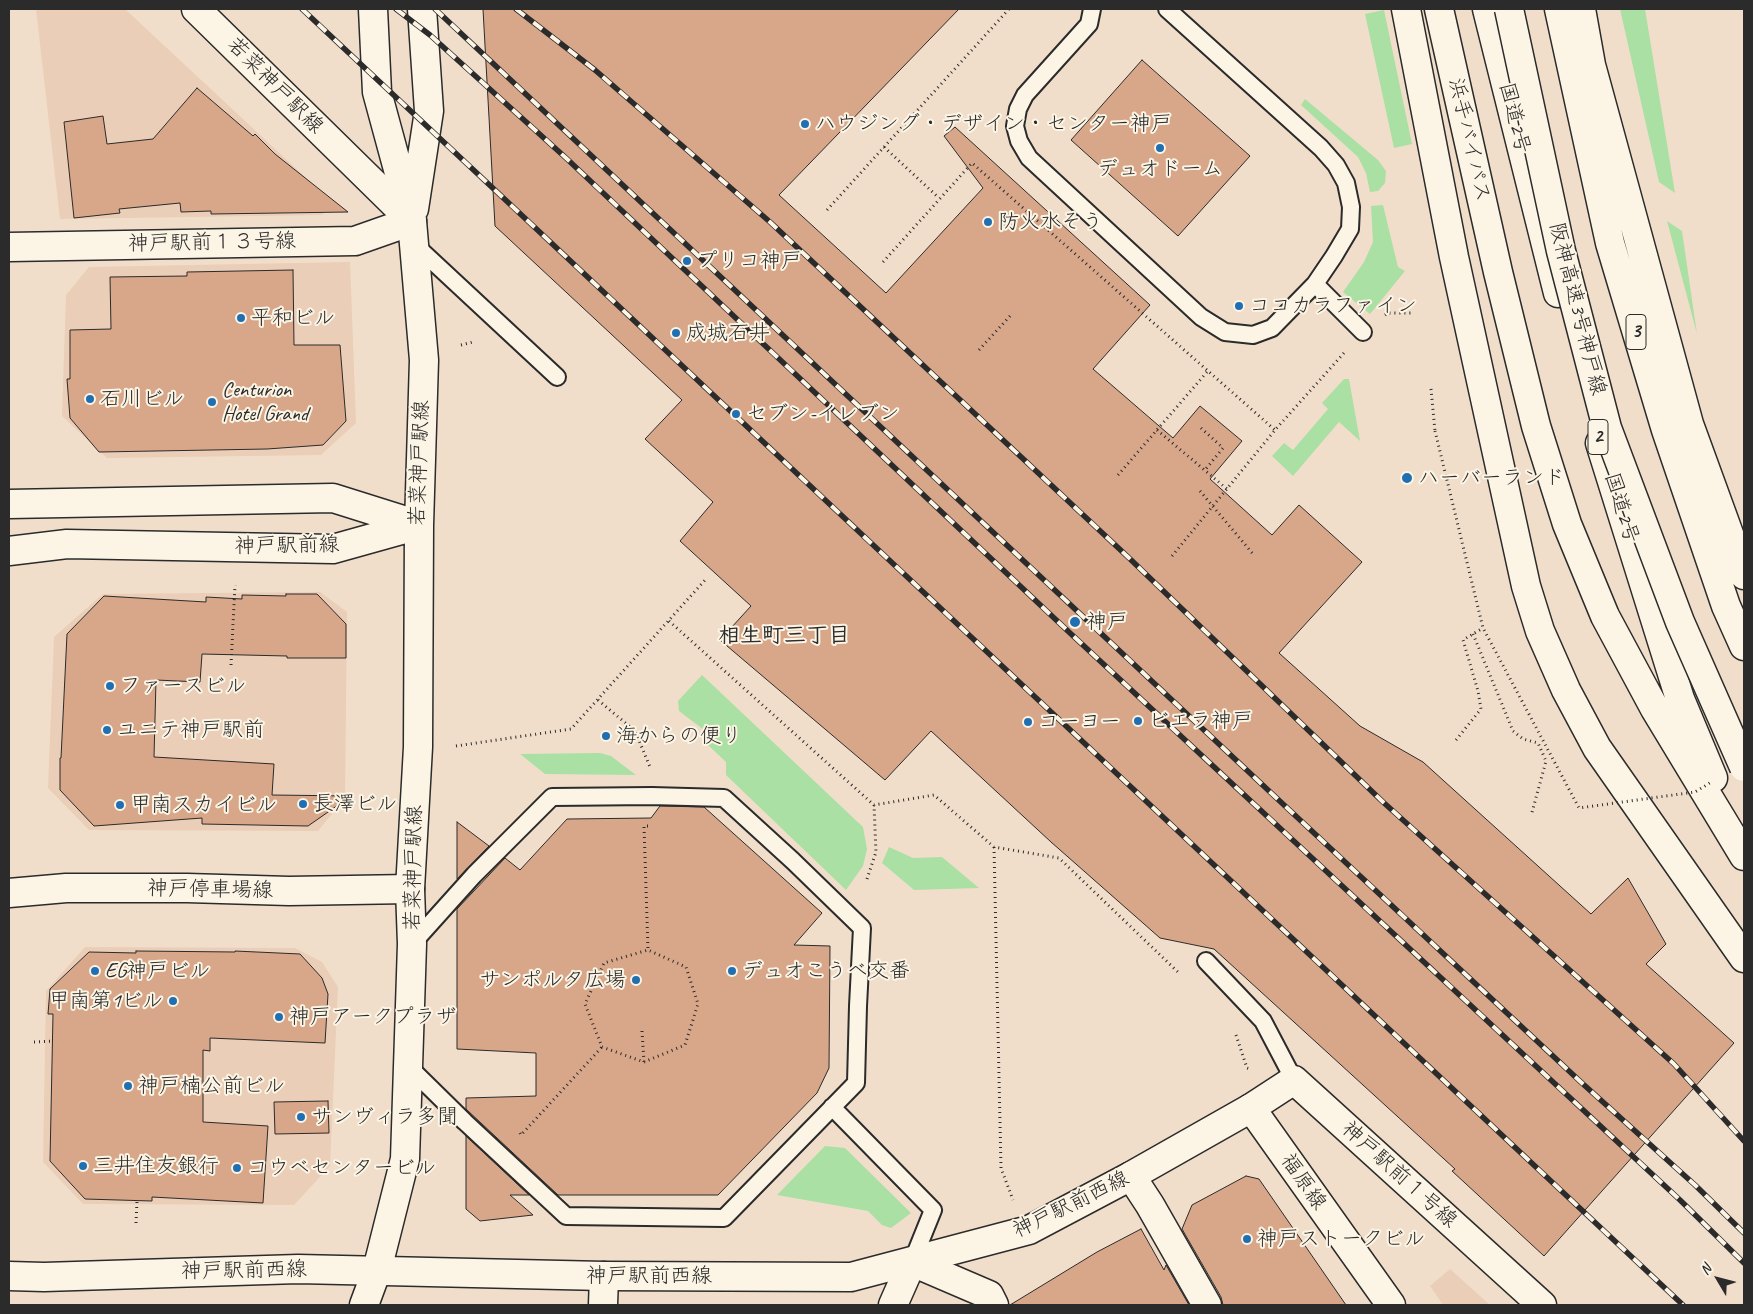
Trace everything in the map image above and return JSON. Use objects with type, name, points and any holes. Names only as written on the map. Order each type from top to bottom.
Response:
[{"type":"main road","name":"若菜神戸駅線","points":[[196,9],[413,232],[424,360],[419,525],[418,746],[410,890],[412,944],[408,1066]]},
{"type":"main road","points":[[373,9],[377,92],[413,232]]},
{"type":"main road","points":[[413,232],[428,111],[422,9]]},
{"type":"main road","points":[[1406,9],[1454,256],[1526,586],[1540,631],[1566,690],[1597,748],[1744,958]]},
{"type":"main road","name":"浜手バイパス","points":[[1438,9],[1498,272],[1536,426],[1567,524],[1605,616],[1655,709],[1744,855]]},
{"type":"main road","name":"国道2号","points":[[1487,9],[1546,250],[1595,427],[1680,699],[1744,855]]},
{"type":"main road","name":"阪神高速3号神戸線","points":[[1510,9],[1561,251],[1607,428],[1680,622],[1744,767]]},
{"type":"main road","name":"3","points":[[1559,9],[1610,243],[1666,430],[1726,606],[1744,646]]},
{"type":"main road","points":[[1581,9],[1594,74],[1689,424],[1744,576]]},
{"type":"main road","name":"神戸駅前１３号線","points":[[9,247],[355,241],[413,232]]},
{"type":"main road","name":"神戸駅前線","points":[[9,504],[333,498],[419,525]]},
{"type":"main road","name":"神戸駅前線","points":[[9,551],[67,544],[333,549],[419,525]]},
{"type":"main road","name":"神戸停車場線","points":[[9,893],[66,888],[187,888],[289,891],[410,890]]},
{"type":"main road","points":[[364,1305],[377,1270],[405,1159],[408,1066]]},
{"type":"main road","points":[[1251,1108],[1294,1080]]},
{"type":"main road","name":"神戸駅前１号線","points":[[1294,1080],[1542,1305]]},
{"type":"main road","name":"神戸駅前西線","points":[[9,1276],[44,1277],[298,1269],[604,1276],[851,1277],[1029,1230],[1131,1176],[1251,1108]]},
{"type":"main road","name":"福原線","points":[[1251,1108],[1391,1305]]},
{"type":"main road","points":[[1131,1176],[1150,1205],[1207,1305]]},
{"type":"main road","points":[[893,1305],[912,1262],[989,1295],[994,1305]]},
{"type":"main road","points":[[603,1305],[604,1276]]},
{"type":"lane","points":[[1092,9],[1089,24],[1025,95],[1018,109],[1015,126],[1019,140],[1030,158],[1201,317],[1225,332],[1253,335],[1272,328],[1315,284],[1334,256],[1350,229],[1351,206],[1346,183],[1322,148],[1167,9]]},
{"type":"lane","points":[[413,232],[557,377]]},
{"type":"lane","points":[[1315,284],[1364,332]]},
{"type":"lane","points":[[408,1066],[566,1216],[724,1218],[856,1083],[862,928],[724,798],[652,796],[552,797],[474,875],[412,944]]},
{"type":"lane","points":[[1206,962],[1263,1021],[1294,1080]]},
{"type":"lane","points":[[832,1107],[933,1210],[912,1262]]},
{"type":"path","points":[[826,210],[1010,9]]},
{"type":"path","points":[[884,147],[939,198]]},
{"type":"path","points":[[883,262],[972,163],[1275,430]]},
{"type":"path","points":[[1172,556],[1275,430],[1364,332],[1388,313],[1411,313]]},
{"type":"path","points":[[979,350],[1010,316]]},
{"type":"path","points":[[461,345],[473,342]]},
{"type":"path","points":[[1118,475],[1207,372]]},
{"type":"path","points":[[1431,389],[1435,431],[1483,628],[1579,808],[1695,792],[1720,778]]},
{"type":"path","points":[[1201,428],[1224,448],[1205,470]]},
{"type":"path","points":[[1157,430],[1227,489]]},
{"type":"path","points":[[1200,490],[1253,554]]},
{"type":"path","points":[[456,746],[571,729],[706,579]]},
{"type":"path","points":[[231,665],[235,585]]},
{"type":"path","points":[[669,621],[874,805],[876,852],[867,879]]},
{"type":"path","points":[[1456,740],[1481,709],[1478,691],[1463,640],[1483,628]]},
{"type":"path","points":[[1473,634],[1513,732],[1523,739],[1538,744],[1546,761],[1531,816]]},
{"type":"path","points":[[598,700],[634,731],[653,774]]},
{"type":"path","points":[[874,805],[934,795],[994,847],[1059,858],[1182,975]]},
{"type":"path","points":[[648,950],[644,826],[652,826]]},
{"type":"path","points":[[994,847],[1001,1168],[1014,1203]]},
{"type":"path","points":[[648,950],[686,967],[698,1004],[684,1045],[644,1062],[602,1047],[585,1004],[604,963],[648,950]]},
{"type":"path","points":[[642,1031],[644,1062]]},
{"type":"path","points":[[1235,1032],[1246,1068],[1294,1080]]},
{"type":"path","points":[[34,1042],[53,1041]]},
{"type":"path","points":[[515,1129],[522,1135],[602,1047]]},
{"type":"path","points":[[136,1223],[137,1201]]},
{"type":"shaded area","points":[[36,9],[125,9],[333,203],[322,215],[60,219]]},
{"type":"shaded area","points":[[350,262],[356,423],[321,455],[107,458],[62,416],[66,295],[89,267]]},
{"type":"shaded area","points":[[320,592],[347,612],[345,798],[318,831],[89,830],[48,788],[54,637],[103,594]]},
{"type":"shaded area","points":[[85,947],[295,948],[322,962],[338,987],[330,1166],[294,1205],[83,1204],[43,1162],[46,991]]},
{"type":"shaded area","points":[[1450,1269],[1490,1305],[1443,1305],[1430,1286]]},
{"type":"green space","points":[[1620,9],[1645,9],[1675,193],[1659,182]]},
{"type":"green space","points":[[1384,10],[1412,144],[1394,148],[1365,14]]},
{"type":"green space","points":[[1305,99],[1378,160],[1386,171],[1385,183],[1378,191],[1370,192],[1366,173],[1358,157],[1301,105]]},
{"type":"green space","points":[[1383,205],[1398,267],[1405,271],[1370,314],[1343,292],[1364,262],[1373,242],[1371,206]]},
{"type":"green space","points":[[1667,221],[1682,231],[1697,334]]},
{"type":"green space","points":[[1344,379],[1349,379],[1360,441],[1339,422],[1293,476],[1272,456],[1284,443],[1293,450],[1328,409],[1322,403]]},
{"type":"green space","points":[[702,675],[863,827],[867,849],[863,866],[846,890],[726,775],[726,762],[708,745],[704,730],[679,711],[678,701]]},
{"type":"green space","points":[[600,753],[611,756],[636,775],[545,774],[520,754]]},
{"type":"green space","points":[[889,847],[913,858],[942,857],[979,888],[914,890],[882,863]]},
{"type":"green space","points":[[825,1146],[845,1148],[911,1213],[891,1228],[882,1225],[868,1211],[777,1195]]},
{"type":"building","points":[[483,9],[959,9],[779,195],[886,293],[983,188],[944,136],[955,127],[1150,305],[1093,369],[1173,438],[1200,406],[1242,441],[1210,479],[1272,535],[1299,505],[1362,562],[1279,653],[1360,726],[1423,762],[1591,914],[1628,878],[1666,944],[1646,964],[1734,1043],[1544,1256],[1452,1171],[1455,1169],[1214,949],[1160,938],[1051,842],[931,731],[885,780],[720,640],[751,606],[680,541],[713,502],[645,439],[682,400],[495,226]]},
{"type":"building","name":"デュオドーム","points":[[1142,60],[1250,156],[1178,236],[1071,140]]},
{"type":"building","points":[[197,88],[253,136],[255,134],[275,154],[348,212],[211,214],[211,211],[181,212],[180,203],[119,209],[120,213],[74,218],[64,122],[103,116],[107,144],[153,139]]},
{"type":"building","points":[[293,270],[294,345],[340,345],[346,421],[323,445],[267,449],[99,452],[70,418],[67,379],[70,379],[70,330],[111,329],[110,277],[187,276],[187,272]]},
{"type":"building","points":[[286,594],[317,594],[346,624],[346,658],[287,658],[287,656],[202,654],[200,682],[156,680],[154,757],[274,764],[272,795],[351,796],[308,826],[202,824],[202,818],[94,826],[60,790],[67,634],[104,596],[206,602],[206,597],[242,599],[242,595],[286,596]]},
{"type":"building","points":[[660,806],[704,807],[822,913],[794,945],[830,946],[829,1068],[817,1093],[718,1195],[558,1195],[466,1109],[466,1098],[536,1096],[536,1053],[457,1049],[457,909],[505,858],[520,870],[567,819],[651,818]]},
{"type":"building","points":[[457,822],[489,846],[457,879]]},
{"type":"building","points":[[136,951],[235,951],[300,954],[322,978],[328,994],[325,1043],[210,1038],[210,1051],[203,1050],[203,1122],[268,1126],[263,1203],[152,1197],[152,1201],[85,1199],[50,1161],[53,1014],[48,1014],[50,989],[89,952],[136,953]]},
{"type":"building","name":"サンヴィラ多聞","points":[[328,1101],[329,1133],[275,1134],[274,1102]]},
{"type":"building","points":[[466,1136],[529,1195],[510,1195],[533,1215],[480,1221],[466,1209]]},
{"type":"building","name":"神戸ストークビル","points":[[1246,1176],[1259,1179],[1346,1305],[1223,1305],[1221,1297],[1182,1229],[1192,1205]]},
{"type":"building","points":[[1141,1229],[1164,1270],[1166,1265],[1189,1305],[1010,1305],[1097,1252]]},
{"type":"railway","points":[[302,9],[1683,1305]]},
{"type":"railway","points":[[396,9],[430,35],[566,158],[1070,633],[1680,1200],[1744,1263]]},
{"type":"railway","points":[[435,9],[1284,805],[1583,1084],[1695,1185],[1744,1233]]},
{"type":"railway","points":[[516,9],[595,70],[770,222],[1128,557],[1383,802],[1674,1064],[1744,1141]]},
{"type":"place","name":"ハウジング・デザイン・センター神戸","points":[[805,124]]},
{"type":"place","name":"デュオドーム","points":[[1160,148]]},
{"type":"place","name":"防火水そう","points":[[988,222]]},
{"type":"place","name":"プリコ神戸","points":[[687,261]]},
{"type":"place","name":"ココカラファイン","points":[[1239,306]]},
{"type":"place","name":"平和ビル","points":[[241,318]]},
{"type":"place","name":"成城石井","points":[[676,333]]},
{"type":"place","name":"石川ビル","points":[[90,399]]},
{"type":"place","name":"Centurion Hotel Grand","points":[[212,402]]},
{"type":"place","name":"セブン-イレブン","points":[[736,414]]},
{"type":"place","name":"ハーバーランド","points":[[1407,478]]},
{"type":"place","name":"神戸","points":[[1075,622]]},
{"type":"place","name":"ファースビル","points":[[110,686]]},
{"type":"place","name":"ビエラ神戸","points":[[1138,721]]},
{"type":"place","name":"コーヨー","points":[[1028,722]]},
{"type":"place","name":"ユニテ神戸駅前","points":[[107,730]]},
{"type":"place","name":"海からの便り","points":[[606,736]]},
{"type":"place","name":"長澤ビル","points":[[303,804]]},
{"type":"place","name":"甲南スカイビル","points":[[120,805]]},
{"type":"place","name":"EG神戸ビル","points":[[95,971]]},
{"type":"place","name":"デュオこうべ交番","points":[[732,971]]},
{"type":"place","name":"サンポルタ広場","points":[[636,980]]},
{"type":"place","name":"甲南第1ビル","points":[[173,1001]]},
{"type":"place","name":"神戸アークプラザ","points":[[279,1017]]},
{"type":"place","name":"神戸楠公前ビル","points":[[128,1086]]},
{"type":"place","name":"サンヴィラ多聞","points":[[301,1117]]},
{"type":"place","name":"三井住友銀行","points":[[83,1166]]},
{"type":"place","name":"コウベセンタービル","points":[[237,1168]]},
{"type":"place","name":"神戸ストークビル","points":[[1247,1239]]},
{"type":"district","name":"相生町三丁目","points":[[784,636]]}]
